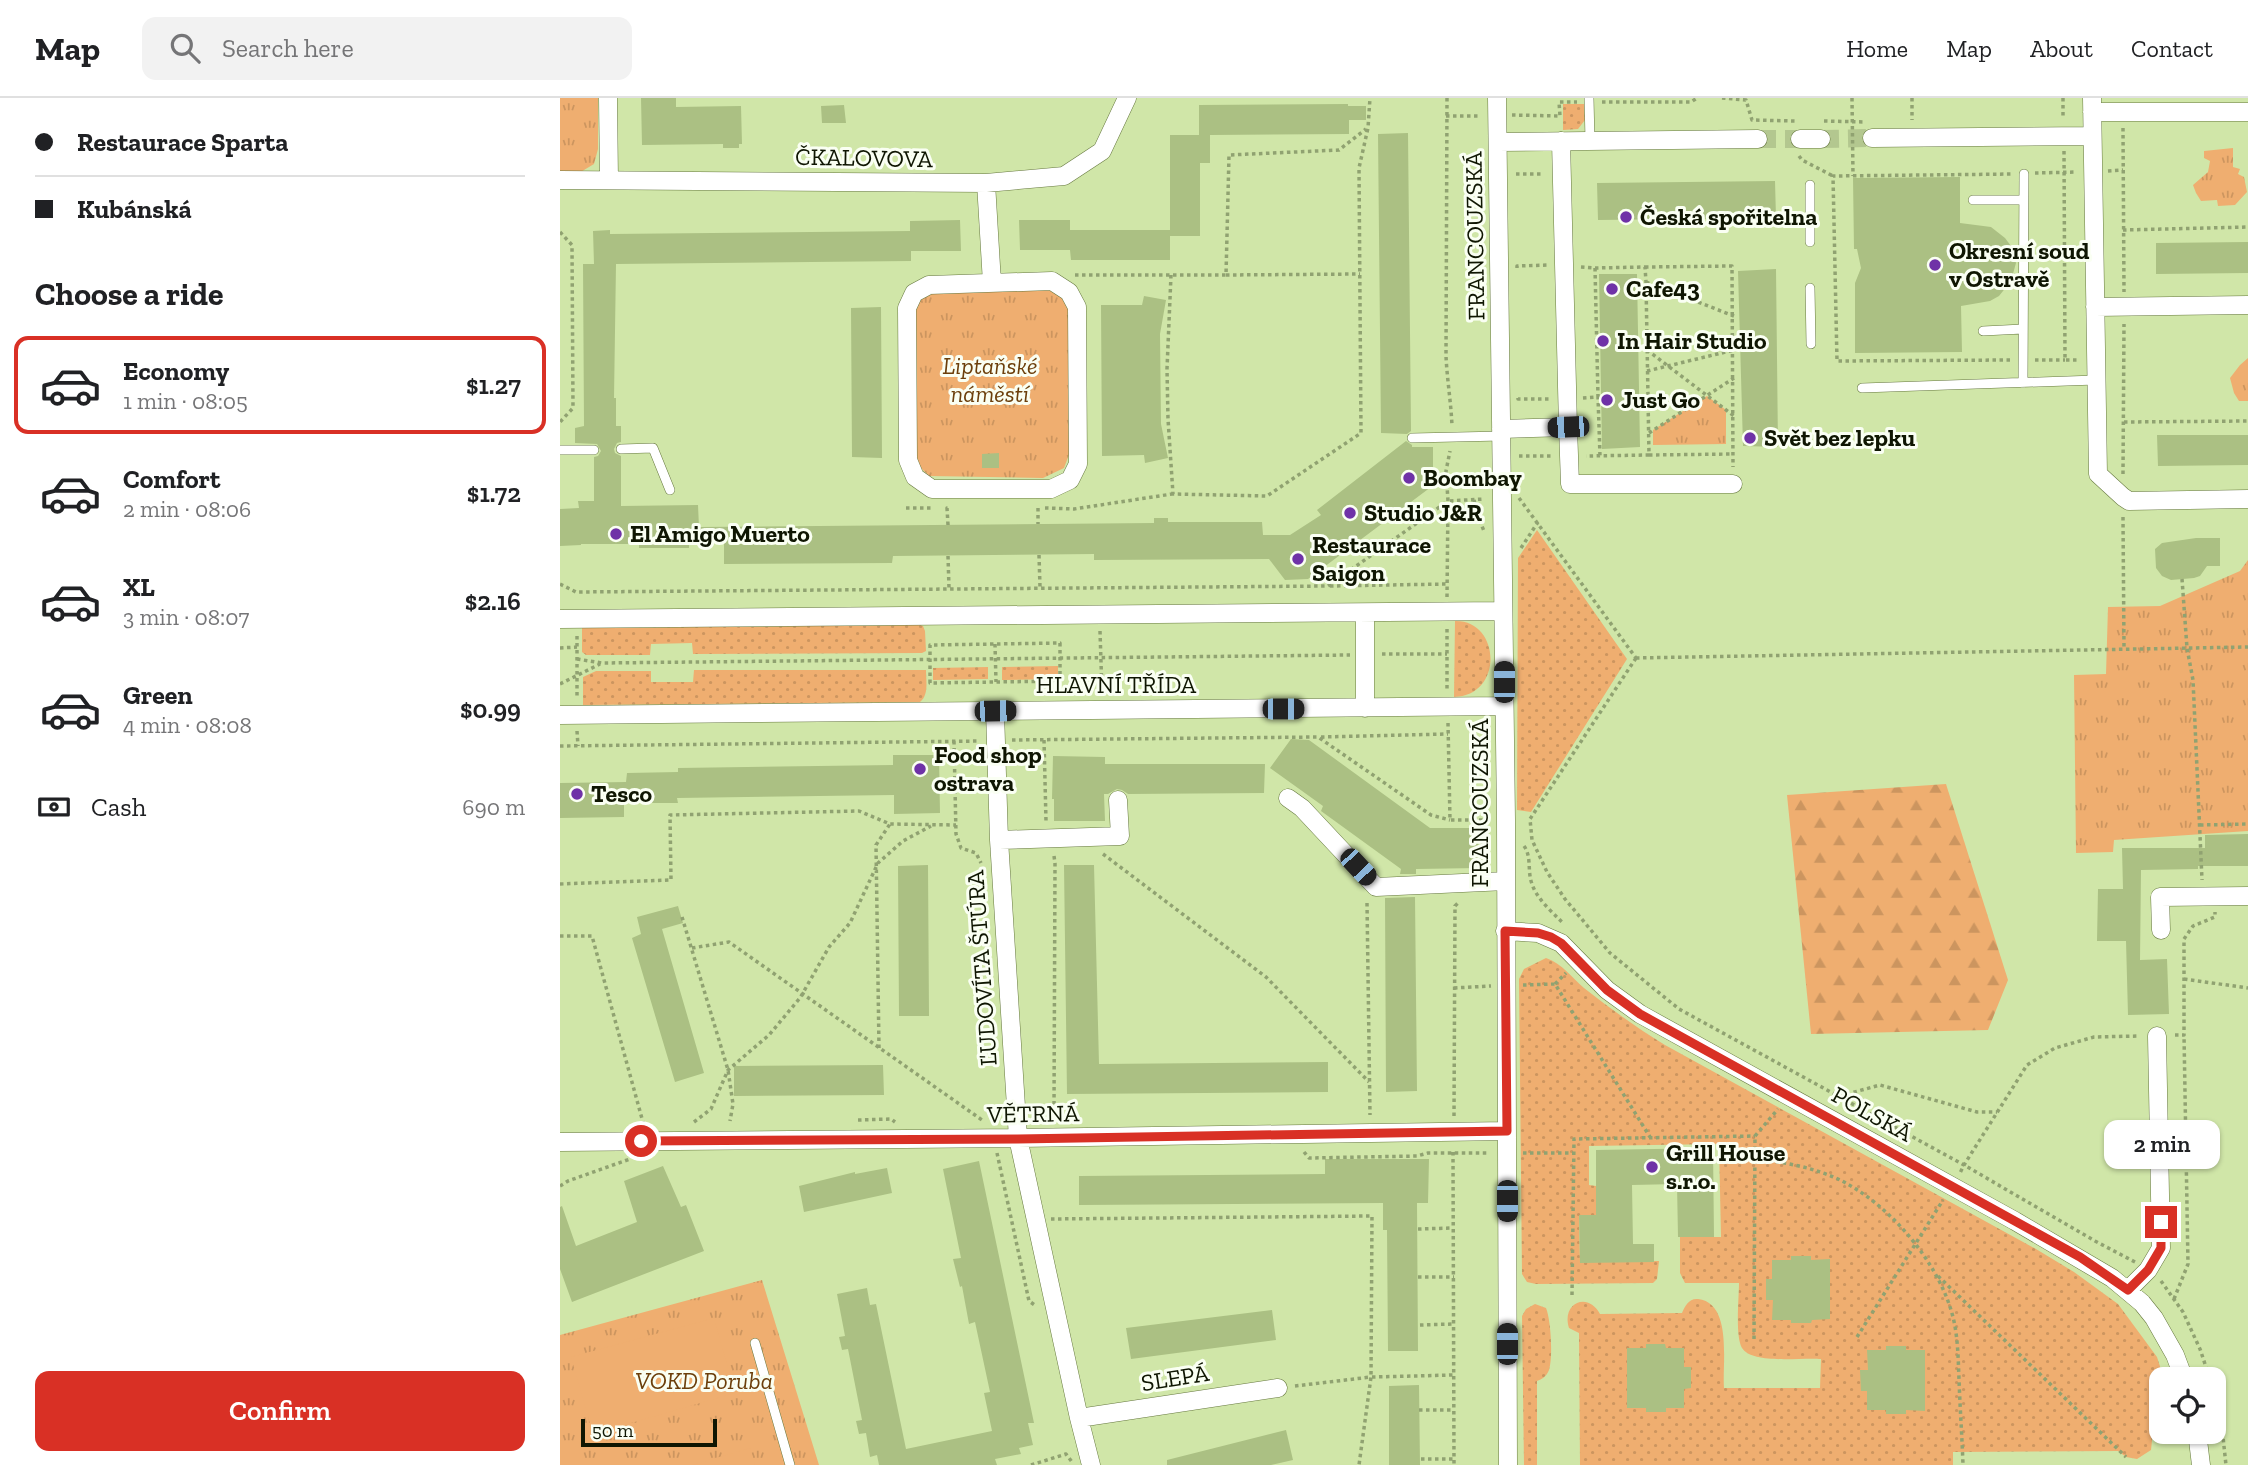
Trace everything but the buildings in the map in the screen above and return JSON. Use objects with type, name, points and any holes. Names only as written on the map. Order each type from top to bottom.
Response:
[{"type":"street","points":[[608,98],[609,180]]},
{"type":"street","name":"ČKALOVOVA","points":[[560,180],[986,183],[1064,176],[1102,151],[1127,98]]},
{"type":"street","points":[[2248,111],[2123,112],[2092,105],[2098,474],[2129,501],[2248,499]]},
{"type":"street","name":"FRANCOUZSKÁ","points":[[1497,107],[1506,819],[1508,1465]]},
{"type":"street","points":[[1872,138],[2092,136]]},
{"type":"street","points":[[1498,142],[1758,139]]},
{"type":"street","points":[[1561,141],[1570,484],[1733,484]]},
{"type":"street","points":[[986,183],[992,283]]},
{"type":"street","points":[[1052,281],[1069,292],[1077,307],[1078,464],[1070,480],[1051,489],[932,489],[915,477],[908,460],[907,308],[915,293],[929,285],[992,283],[1052,281]]},
{"type":"street","points":[[2095,307],[2248,305]]},
{"type":"street","points":[[1501,432],[1568,427]]},
{"type":"street","points":[[568,619],[1503,611]]},
{"type":"street","points":[[1365,612],[1365,708]]},
{"type":"street","name":"HLAVNÍ TŘÍDA","points":[[568,715],[1504,706]]},
{"type":"street","name":"ĽUDOVÍTA ŠTÚRA","points":[[995,711],[999,840],[1018,1139],[1090,1461]]},
{"type":"street","points":[[1288,799],[1302,808],[1376,887],[1506,880]]},
{"type":"street","points":[[999,840],[1120,836],[1118,800]]},
{"type":"street","points":[[2161,930],[2160,897],[2248,896]]},
{"type":"street","name":"POLSKÁ","points":[[1505,931],[1538,933],[1551,937],[1561,943],[1607,990],[1659,1026],[2080,1257],[2128,1290],[2154,1318],[2180,1367]]},
{"type":"street","points":[[2128,1290],[2148,1270],[2161,1248],[2157,1036]]},
{"type":"street","name":"VĚTRNÁ","points":[[560,1142],[1018,1139],[1507,1131]]},
{"type":"street","name":"SLEPÁ","points":[[1079,1418],[1278,1388]]},
{"type":"street","points":[[2198,1444],[2201,1465]]},
{"type":"lane","points":[[1590,100],[1590,141]]},
{"type":"lane","points":[[2023,383],[2024,174]]},
{"type":"lane","points":[[1810,185],[1810,242]]},
{"type":"lane","points":[[1973,200],[2023,200]]},
{"type":"lane","points":[[1810,288],[1811,344]]},
{"type":"lane","points":[[1983,331],[2023,329]]},
{"type":"lane","points":[[1862,388],[2096,380]]},
{"type":"lane","points":[[1412,438],[1501,432]]},
{"type":"lane","points":[[621,449],[653,448],[670,490]]},
{"type":"lane","points":[[560,450],[594,450]]},
{"type":"lane","points":[[755,1343],[790,1465]]},
{"type":"path","points":[[1038,524],[1038,508],[1074,509],[1173,494],[1267,496],[1362,433],[1359,168],[1368,128],[1370,98]]},
{"type":"path","points":[[1447,98],[1446,356],[1453,437],[1446,471],[1447,695]]},
{"type":"path","points":[[1446,116],[1497,107],[1560,117],[1559,100],[1691,102],[1697,98]]},
{"type":"path","points":[[1852,98],[1853,176]]},
{"type":"path","points":[[1912,98],[1912,122]]},
{"type":"path","points":[[2063,98],[2065,360]]},
{"type":"path","points":[[2123,112],[2124,648]]},
{"type":"path","points":[[1226,275],[1229,155],[1339,150],[1368,128]]},
{"type":"path","points":[[1516,164],[1516,174],[1552,174]]},
{"type":"path","points":[[2064,173],[1833,176],[1837,361],[2096,360]]},
{"type":"path","points":[[2123,230],[2248,227]]},
{"type":"path","points":[[560,232],[572,245],[573,395],[573,408],[560,422]]},
{"type":"path","points":[[1517,279],[1517,266],[1732,266],[1733,484]]},
{"type":"path","points":[[1645,267],[1649,455]]},
{"type":"path","points":[[1595,268],[1600,456]]},
{"type":"path","points":[[1066,275],[1360,274]]},
{"type":"path","points":[[1171,275],[1167,369],[1173,494]]},
{"type":"path","points":[[1646,282],[1734,316]]},
{"type":"path","points":[[1647,349],[1734,416]]},
{"type":"path","points":[[1647,371],[1734,349]]},
{"type":"path","points":[[1649,433],[1734,378]]},
{"type":"path","points":[[1518,386],[1518,399],[1598,397]]},
{"type":"path","points":[[2124,422],[2248,421]]},
{"type":"path","points":[[1519,456],[1733,454]]},
{"type":"path","points":[[1328,586],[1448,501],[1518,496],[1636,658]]},
{"type":"path","points":[[906,508],[934,508]]},
{"type":"path","points":[[948,525],[947,508],[960,508]]},
{"type":"path","points":[[1039,555],[1040,587]]},
{"type":"path","points":[[948,556],[949,588]]},
{"type":"path","points":[[2174,1299],[2188,1264],[2184,939],[2193,926],[2215,916],[2209,896],[2200,825],[2193,680],[2187,648],[2182,579]]},
{"type":"path","points":[[560,584],[576,592],[1447,584]]},
{"type":"path","points":[[1099,586],[1102,710]]},
{"type":"path","points":[[568,619],[577,648],[577,677],[568,715],[578,746]]},
{"type":"path","points":[[1060,643],[1060,657],[1060,681],[930,683],[930,645],[1060,643]]},
{"type":"path","points":[[995,644],[996,682]]},
{"type":"path","points":[[1636,658],[2248,647]]},
{"type":"path","points":[[560,648],[577,648]]},
{"type":"path","points":[[577,659],[602,663],[1447,654]]},
{"type":"path","points":[[1636,658],[1530,819],[1532,841],[1564,899],[1610,953],[1679,1009],[1840,1096],[2148,1270],[2160,1281],[2183,1312],[2205,1367]]},
{"type":"path","points":[[560,684],[602,663]]},
{"type":"path","points":[[1448,718],[1450,820]]},
{"type":"path","points":[[560,746],[1448,734]]},
{"type":"path","points":[[1318,737],[1431,815],[1450,820],[1530,819]]},
{"type":"path","points":[[1044,740],[1046,820],[1055,863],[1054,1108],[1062,1121]]},
{"type":"path","points":[[954,741],[956,834],[961,848],[976,853],[985,870]]},
{"type":"path","points":[[560,884],[671,880],[670,815],[859,811],[890,824],[956,825]]},
{"type":"path","points":[[1506,819],[1528,852],[1531,884],[1548,908],[1564,924]]},
{"type":"path","points":[[1454,1465],[1455,906],[1484,875],[1481,820]]},
{"type":"path","points":[[879,1048],[876,845],[890,824]]},
{"type":"path","points":[[2200,825],[2248,824]]},
{"type":"path","points":[[705,1123],[692,1124],[711,1109],[728,1070],[769,1035],[802,993],[829,947],[850,923],[877,863],[903,841],[933,825]]},
{"type":"path","points":[[1080,836],[1266,977],[1369,1082]]},
{"type":"path","points":[[1370,1121],[1367,893],[1376,887]]},
{"type":"path","points":[[682,917],[728,1070],[733,1104],[730,1121]]},
{"type":"path","points":[[560,936],[592,936],[644,1126]]},
{"type":"path","points":[[692,948],[729,942],[992,1127]]},
{"type":"path","points":[[2184,979],[2248,988]]},
{"type":"path","points":[[1454,988],[1555,984],[1651,1138]]},
{"type":"path","points":[[1857,1337],[2027,1065],[2055,1048],[2094,1037],[2184,1035]]},
{"type":"path","points":[[1840,1096],[1880,1084],[1977,1112],[1997,1112]]},
{"type":"path","points":[[1754,1339],[1755,1136],[1789,1096]]},
{"type":"path","points":[[850,1120],[891,1119],[898,1123]]},
{"type":"path","points":[[632,1126],[656,1125]]},
{"type":"path","points":[[1572,1295],[1573,1139],[1755,1136]]},
{"type":"path","points":[[1298,1145],[1309,1158],[1494,1153]]},
{"type":"path","points":[[1521,1153],[1573,1153]]},
{"type":"path","points":[[1755,1159],[1794,1164],[1838,1180],[1874,1203],[1915,1242],[1937,1274],[2126,1457]]},
{"type":"path","points":[[1047,1219],[1373,1216],[1371,1377],[1359,1465]]},
{"type":"path","points":[[1418,1229],[1453,1228]]},
{"type":"path","points":[[1937,1274],[1952,1312],[1958,1344],[1963,1465]]},
{"type":"path","points":[[1418,1277],[1454,1277]]},
{"type":"path","points":[[1420,1325],[1454,1324]]},
{"type":"path","points":[[1278,1388],[1371,1377],[1454,1375]]},
{"type":"path","points":[[1419,1410],[1454,1410]]},
{"type":"path","points":[[2224,1444],[2226,1465]]},
{"type":"path","points":[[1031,1465],[1066,1454],[1074,1464],[1090,1461]]},
{"type":"path","points":[[1421,1459],[1454,1458]]},
{"type":"green space","points":[[560,98],[598,98],[598,149],[594,164],[579,173],[560,174]]},
{"type":"green space","points":[[1563,104],[1584,104],[1585,120],[1578,129],[1563,130]]},
{"type":"green space","points":[[2233,148],[2233,167],[2240,169],[2238,174],[2244,177],[2247,192],[2235,205],[2218,206],[2217,200],[2201,201],[2193,185],[2208,172],[2210,161],[2204,158],[2204,151]]},
{"type":"green space","name":"Liptaňské náměstí","points":[[1044,287],[1059,293],[1069,303],[1070,452],[1064,468],[1043,478],[929,476],[918,465],[910,448],[910,312],[917,296],[932,288]]},
{"type":"green space","points":[[2248,358],[2248,401],[2239,401],[2230,378]]},
{"type":"green space","points":[[1707,396],[1726,410],[1726,444],[1653,445],[1653,430]]},
{"type":"green space","points":[[1537,530],[1627,659],[1531,812],[1517,810],[1518,558]]},
{"type":"green space","points":[[2248,560],[2248,831],[2114,840],[2113,852],[2076,853],[2074,675],[2106,674],[2108,607],[2160,606],[2240,571]]},
{"type":"green space","points":[[1455,621],[1470,624],[1481,632],[1488,644],[1490,658],[1482,685],[1470,693],[1454,697]]},
{"type":"green space","points":[[920,625],[925,631],[926,651],[922,653],[693,654],[692,643],[651,644],[650,655],[586,655],[582,652],[582,628]]},
{"type":"green space","points":[[1058,666],[1058,679],[1002,680],[1002,667]]},
{"type":"green space","points":[[988,667],[988,679],[933,680],[933,668]]},
{"type":"green space","points":[[694,670],[926,670],[926,688],[925,696],[920,702],[583,705],[583,677],[596,671],[651,671],[651,682],[693,682]]},
{"type":"green space","points":[[1946,784],[2008,980],[1988,1030],[1811,1034],[1787,795]]},
{"type":"green space","points":[[1546,958],[1552,961],[1614,1011],[1665,1045],[2036,1249],[2118,1304],[2157,1357],[2160,1367],[2149,1367],[2151,1450],[2137,1459],[2126,1457],[2118,1451],[1953,1452],[1953,1465],[1580,1465],[1579,1333],[1569,1328],[1568,1319],[1569,1312],[1577,1303],[1589,1303],[1600,1314],[1682,1313],[1692,1300],[1709,1303],[1717,1311],[1721,1323],[1724,1388],[1820,1388],[1821,1359],[1778,1359],[1756,1357],[1748,1353],[1742,1348],[1739,1335],[1739,1283],[1685,1283],[1680,1273],[1680,1237],[1721,1237],[1719,1144],[1589,1146],[1589,1185],[1596,1186],[1596,1215],[1579,1216],[1580,1262],[1659,1261],[1657,1279],[1653,1283],[1527,1282],[1522,1274],[1519,979],[1524,969]]},
{"type":"green space","name":"VOKD Poruba","points":[[762,1280],[819,1465],[560,1465],[560,1335]]},
{"type":"green space","points":[[1535,1304],[1546,1308],[1548,1314],[1551,1357],[1548,1372],[1537,1381],[1537,1465],[1524,1465],[1522,1316],[1526,1309]]},
{"type":"green space","points":[[714,1318],[735,1393],[593,1434],[571,1357]]},
{"type":"green space","points":[[750,1448],[755,1465],[692,1465]]},
{"type":"tunnel","points":[[1821,139],[1872,138]]},
{"type":"tunnel","points":[[1758,139],[1800,139]]},
{"type":"place","name":"Česká spořitelna","points":[[1626,217]]},
{"type":"place","name":"Okresní soud v Ostravě","points":[[1935,265]]},
{"type":"place","name":"Cafe43","points":[[1612,289]]},
{"type":"place","name":"In Hair Studio","points":[[1603,341]]},
{"type":"place","name":"Just Go","points":[[1607,400]]},
{"type":"place","name":"Svět bez lepku","points":[[1750,438]]},
{"type":"place","name":"Boombay","points":[[1409,478]]},
{"type":"place","name":"Studio J&R","points":[[1350,513]]},
{"type":"place","name":"El Amigo Muerto","points":[[616,534]]},
{"type":"place","name":"Restaurace Saigon","points":[[1298,559]]},
{"type":"place","name":"Food shop ostrava","points":[[920,769]]},
{"type":"place","name":"Tesco","points":[[577,794]]},
{"type":"place","name":"Grill House s.r.o.","points":[[1652,1167]]},
{"type":"route","points":[[641,1141],[1018,1139],[1507,1131],[1505,931],[1538,933],[1551,937],[1561,943],[1607,990],[1659,1026],[2080,1257],[2128,1290],[2148,1270],[2161,1248],[2161,1222]]}]
